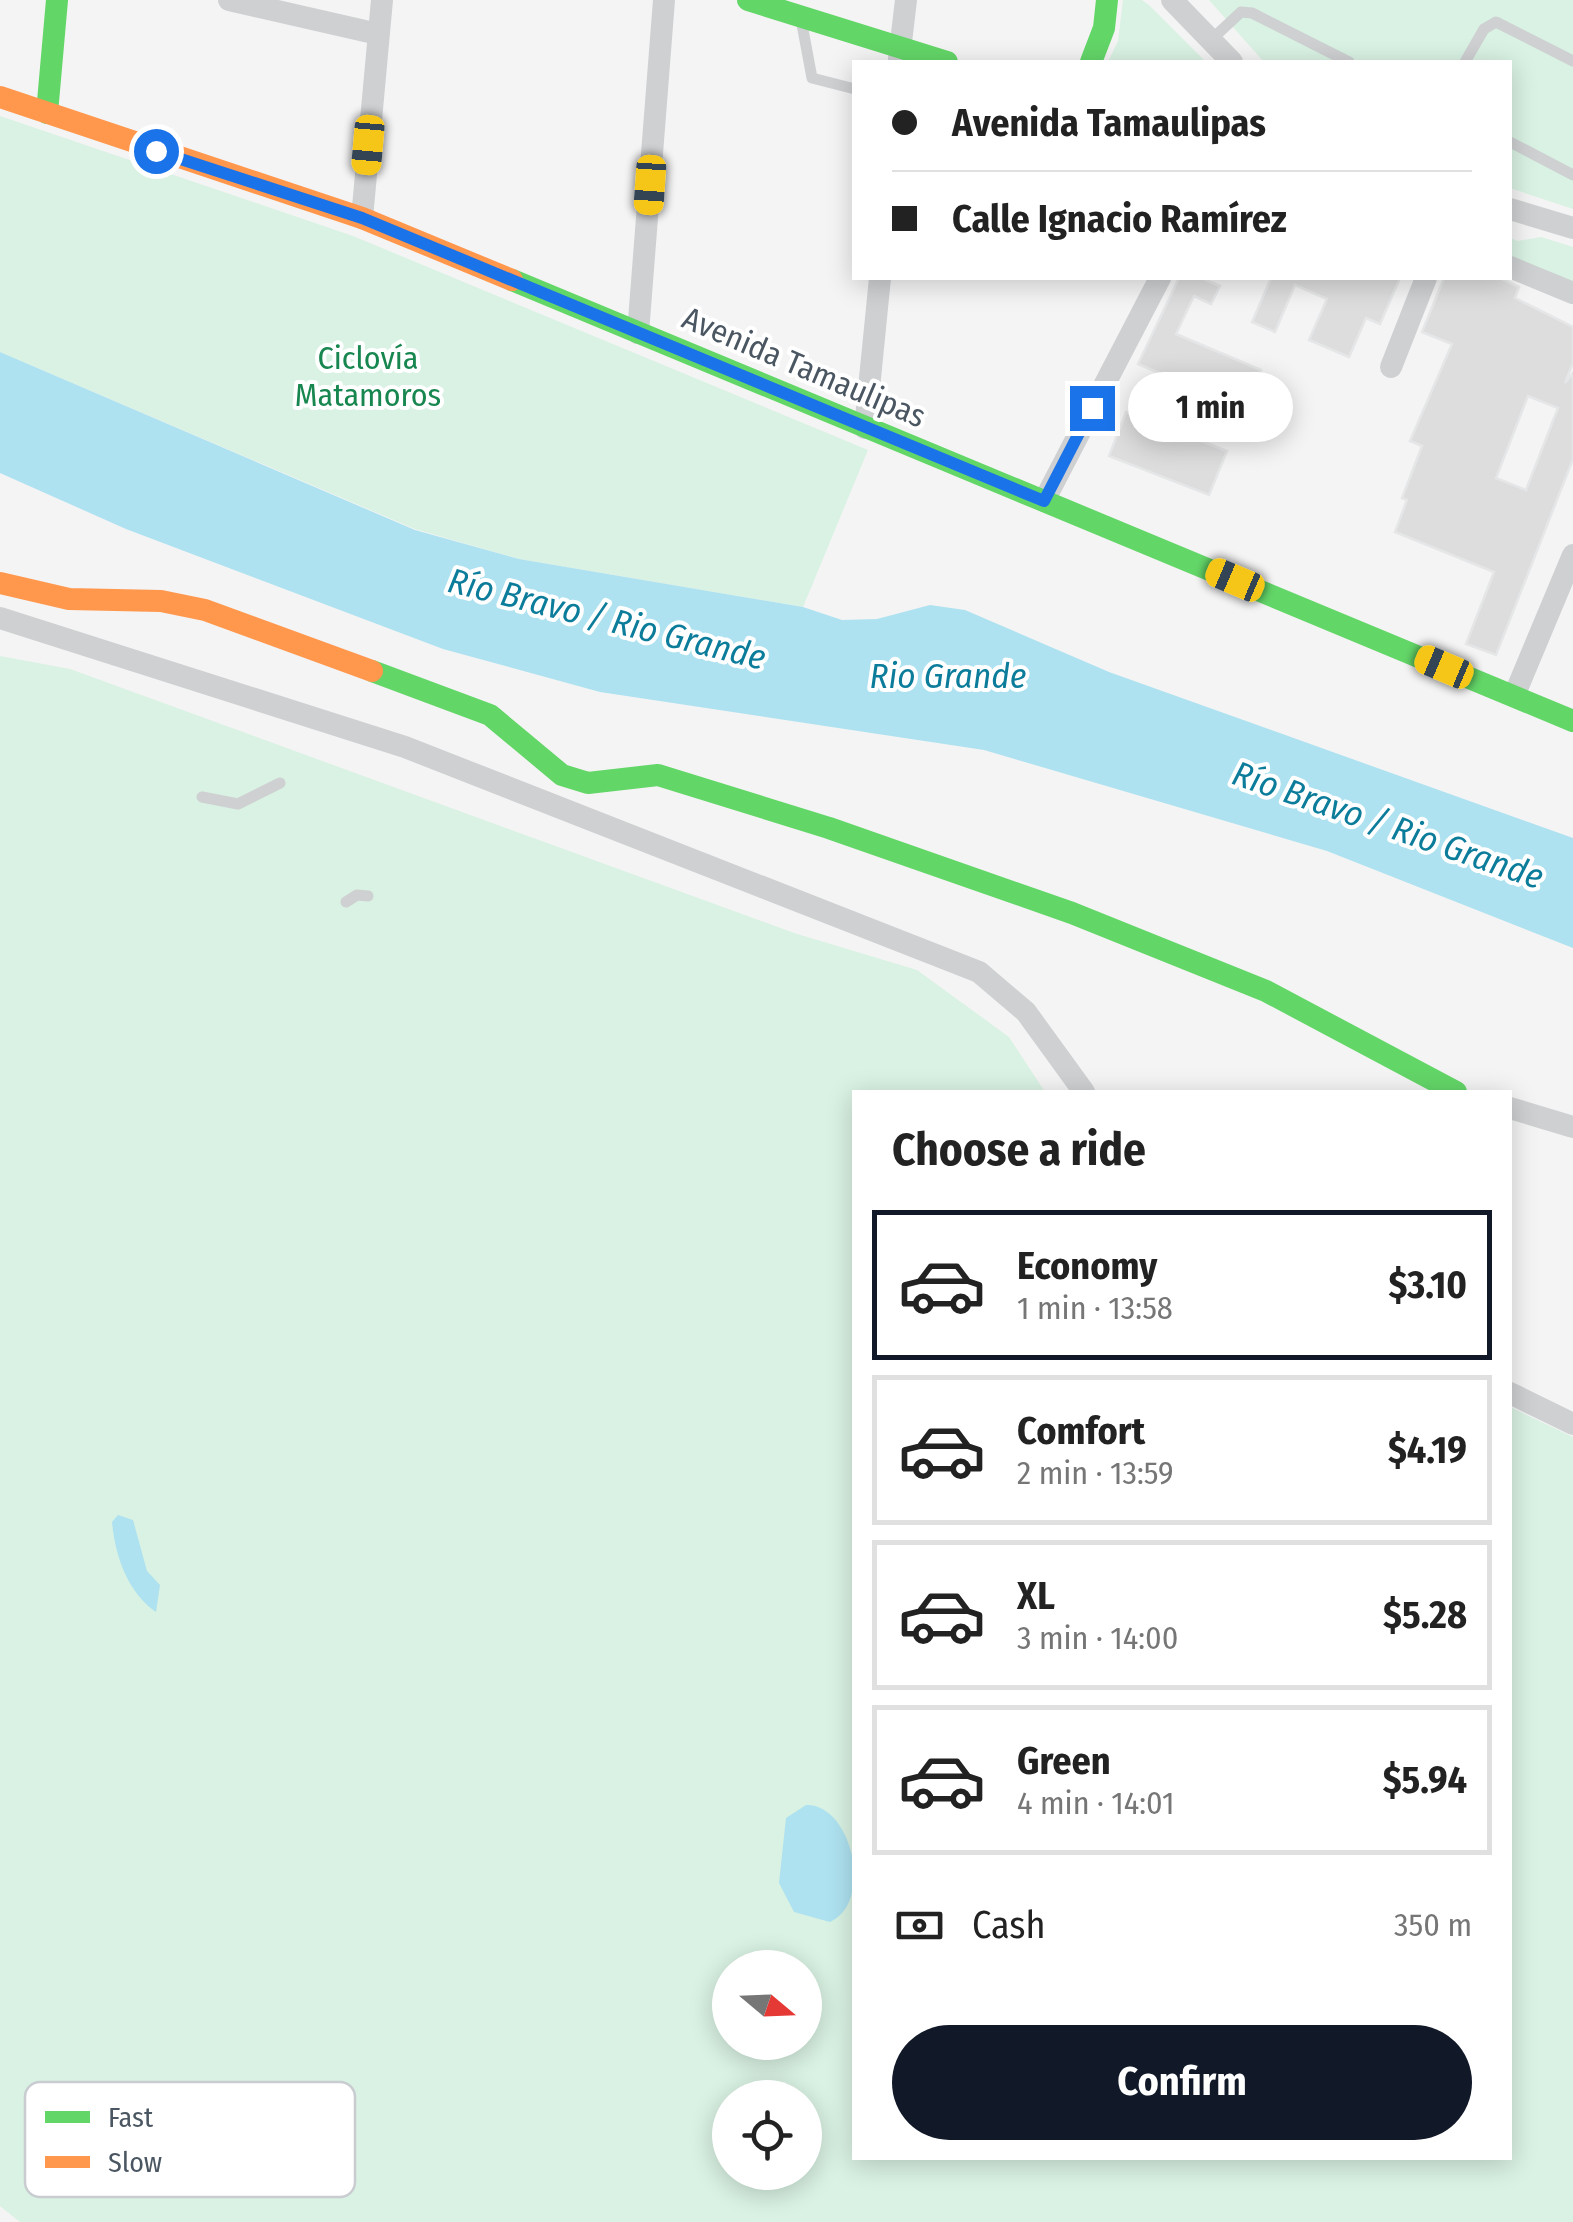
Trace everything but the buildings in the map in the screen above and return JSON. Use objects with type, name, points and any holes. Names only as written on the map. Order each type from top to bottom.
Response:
[{"type":"street","points":[[47,112],[57,0]]},
{"type":"street","points":[[229,0],[378,34]]},
{"type":"street","points":[[362,218],[382,0]]},
{"type":"street","points":[[638,333],[664,0]]},
{"type":"street","points":[[748,0],[900,55],[933,60]]},
{"type":"street","points":[[900,55],[906,0]]},
{"type":"street","points":[[1092,60],[1107,0]]},
{"type":"street","points":[[1172,0],[1230,60]]},
{"type":"street","name":"Avenida Tamaulipas","points":[[0,97],[362,218],[1573,721]]},
{"type":"street","points":[[1512,210],[1573,228]]},
{"type":"street","points":[[1512,267],[1573,292]]},
{"type":"street","points":[[865,428],[880,280]]},
{"type":"street","points":[[1044,501],[1154,280]]},
{"type":"street","points":[[1391,367],[1425,280]]},
{"type":"street","points":[[1514,696],[1573,554]]},
{"type":"street","points":[[0,584],[69,598],[161,602],[205,610],[490,716],[562,775],[588,783],[658,775],[848,834],[1072,913],[1266,992],[1452,1090]]},
{"type":"street","points":[[0,618],[405,746],[979,972],[1026,1012],[1083,1090]]},
{"type":"street","points":[[1512,1109],[1573,1127]]},
{"type":"street","points":[[1512,1394],[1573,1424]]},
{"type":"lane","points":[[1211,40],[1241,12],[1252,13],[1345,60]]},
{"type":"lane","points":[[801,18],[812,78],[852,87]]},
{"type":"lane","points":[[1466,60],[1484,29],[1496,22],[1573,61]]},
{"type":"lane","points":[[1512,143],[1573,176]]},
{"type":"lane","points":[[202,797],[238,804],[280,783]]},
{"type":"lane","points":[[346,902],[357,894],[368,896]]},
{"type":"green space","points":[[1123,0],[1142,0],[1204,60],[1109,60],[1118,41]]},
{"type":"green space","points":[[1209,0],[1573,0],[1573,209],[1512,189],[1512,60],[1262,60]]},
{"type":"green space","name":"Ciclovía Matamoros","points":[[0,116],[353,236],[868,450],[803,607],[519,559],[415,529],[0,352]]},
{"type":"green space","points":[[1541,237],[1573,247],[1573,283],[1512,257],[1512,239]]},
{"type":"green space","points":[[0,656],[70,669],[794,933],[917,970],[1009,1037],[1044,1090],[852,1090],[852,2160],[1512,2160],[1512,1408],[1573,1437],[1573,2222],[20,2222],[0,2206]]},
{"type":"water","name":"Rio Grande","points":[[0,352],[415,530],[519,559],[803,607],[842,620],[877,619],[930,605],[965,610],[1109,672],[1573,838],[1573,948],[1327,851],[984,750],[600,692],[443,649],[126,529],[0,473]]},
{"type":"water","points":[[118,1515],[133,1520],[147,1571],[160,1585],[156,1612],[138,1595],[125,1573],[112,1522]]},
{"type":"water","points":[[806,1805],[822,1809],[835,1819],[845,1836],[852,1855],[852,1895],[844,1911],[830,1922],[794,1912],[779,1883],[786,1818]]},
{"type":"traffic: fast","points":[[47,113],[57,0]]},
{"type":"traffic: fast","points":[[748,0],[941,60]]},
{"type":"traffic: fast","points":[[1092,60],[1104,28],[1107,0]]},
{"type":"traffic: fast","points":[[512,280],[1573,721]]},
{"type":"traffic: fast","points":[[372,671],[490,715],[562,775],[588,783],[658,775],[829,828],[1072,913],[1266,991],[1452,1090]]},
{"type":"traffic: slow","points":[[0,97],[362,218],[512,280]]},
{"type":"traffic: slow","points":[[0,583],[69,599],[161,601],[205,610],[372,671]]},
{"type":"route","points":[[156,151],[362,218],[1044,501],[1092,408]]},
{"type":"water label","name":"Río Bravo / Rio Grande","points":[[607,619]]},
{"type":"water label","name":"Río Bravo / Rio Grande","points":[[1388,825]]}]
